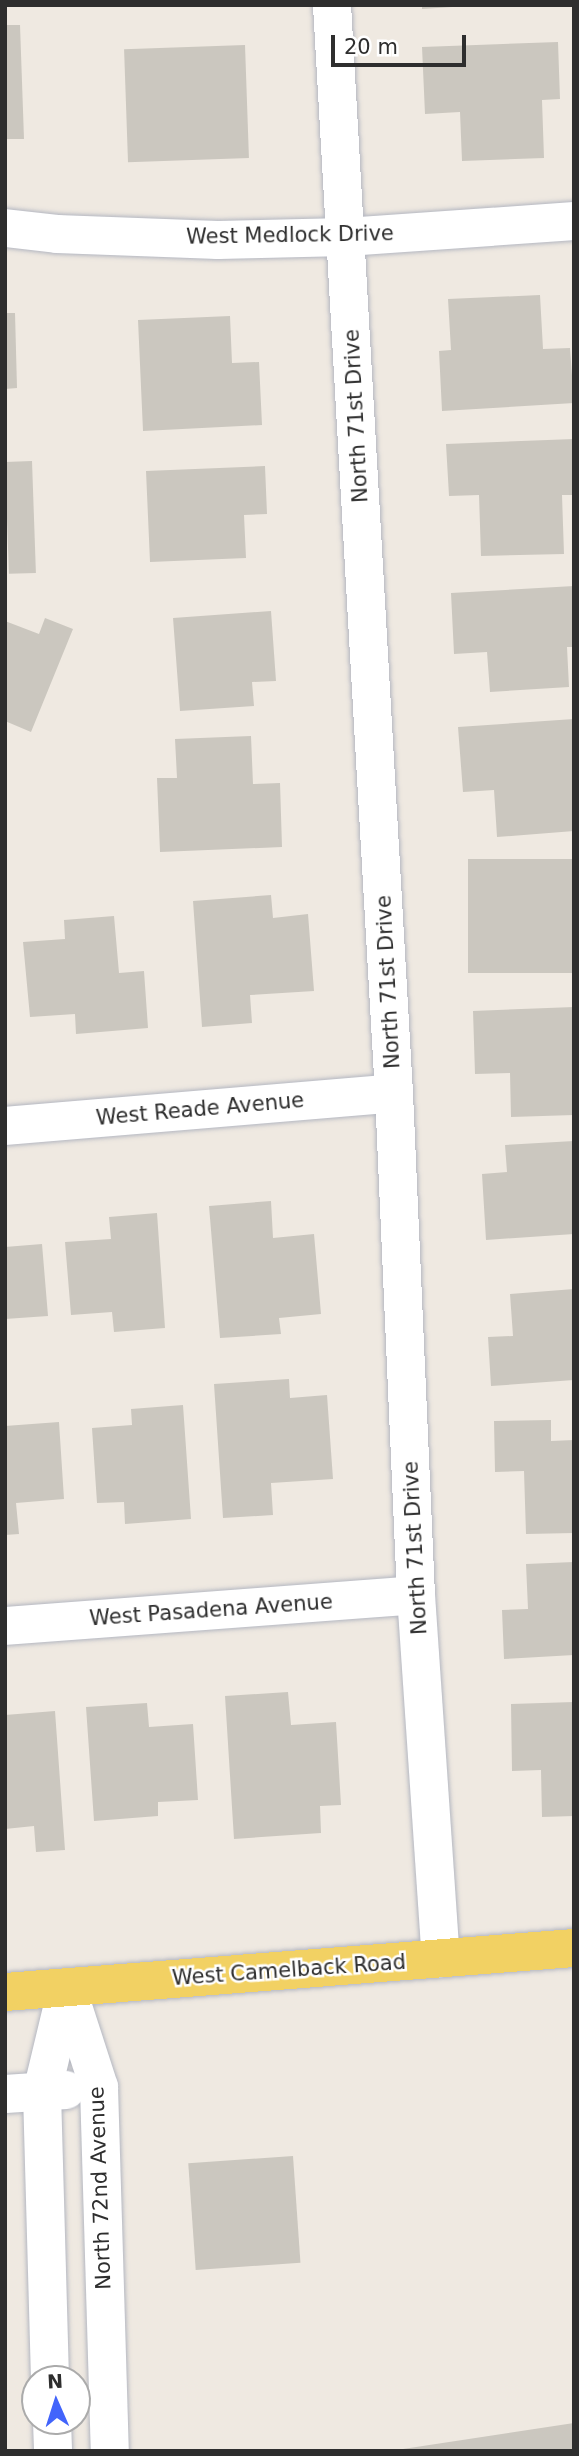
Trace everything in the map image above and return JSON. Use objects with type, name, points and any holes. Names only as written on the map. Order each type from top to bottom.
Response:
[{"type":"main road","name":"West Camelback Road","points":[[5,1992],[574,1948]]},
{"type":"street","name":"North 71st Drive","points":[[332,5],[394,1093],[416,1595],[441,1958]]},
{"type":"street","name":"West Medlock Drive","points":[[5,228],[57,234],[218,240],[346,237],[574,221]]},
{"type":"street","name":"West Reade Avenue","points":[[5,1126],[394,1093]]},
{"type":"street","name":"West Pasadena Avenue","points":[[5,1626],[416,1595]]},
{"type":"street","name":"North 72nd Avenue","points":[[67,1987],[99,2087],[110,2451]]},
{"type":"street","points":[[49,2365],[48,2324],[24,2093],[67,1987]]},
{"type":"street","points":[[24,2093],[99,2087]]},
{"type":"street","points":[[48,2324],[106,2322]]},
{"type":"building","points":[[422,5],[452,5],[452,7],[422,9]]},
{"type":"building","points":[[5,25],[20,25],[24,139],[5,139]]},
{"type":"building","points":[[558,42],[560,99],[542,100],[544,158],[462,161],[460,112],[425,114],[422,47]]},
{"type":"building","points":[[245,45],[249,158],[128,162],[124,49]]},
{"type":"building","points":[[540,295],[543,349],[570,348],[574,403],[442,411],[439,351],[451,350],[448,299]]},
{"type":"building","points":[[5,313],[15,313],[17,388],[5,389]]},
{"type":"building","points":[[230,316],[232,363],[259,362],[262,425],[143,431],[138,320]]},
{"type":"building","points":[[574,439],[574,495],[562,495],[564,554],[481,556],[479,495],[449,496],[446,444]]},
{"type":"building","points":[[32,461],[36,573],[9,574],[5,462]]},
{"type":"building","points":[[265,466],[267,514],[244,515],[246,558],[150,562],[146,471]]},
{"type":"building","points":[[574,586],[574,647],[567,647],[569,687],[490,692],[487,652],[454,654],[451,593]]},
{"type":"building","points":[[271,611],[276,681],[252,682],[254,706],[180,711],[173,618]]},
{"type":"building","points":[[45,618],[73,629],[31,732],[5,721],[5,621],[39,634]]},
{"type":"building","points":[[574,719],[574,831],[497,837],[494,790],[463,792],[458,727]]},
{"type":"building","points":[[251,736],[253,784],[280,783],[282,847],[160,852],[157,778],[177,778],[175,739]]},
{"type":"building","points":[[468,859],[574,859],[574,973],[468,973]]},
{"type":"building","points":[[271,895],[273,918],[308,914],[314,991],[250,995],[252,1023],[202,1027],[193,901]]},
{"type":"building","points":[[114,916],[119,973],[144,971],[148,1028],[76,1034],[75,1014],[30,1017],[23,942],[65,939],[64,920]]},
{"type":"building","points":[[574,1007],[574,1115],[511,1117],[510,1073],[475,1074],[473,1011]]},
{"type":"building","points":[[574,1141],[574,1234],[486,1240],[482,1174],[507,1172],[505,1145]]},
{"type":"building","points":[[271,1201],[273,1238],[314,1234],[321,1314],[279,1318],[281,1334],[220,1338],[209,1206]]},
{"type":"building","points":[[157,1213],[165,1328],[114,1332],[112,1312],[71,1315],[65,1242],[111,1239],[109,1217]]},
{"type":"building","points":[[42,1244],[48,1316],[5,1319],[5,1247]]},
{"type":"building","points":[[574,1289],[574,1380],[491,1386],[488,1337],[513,1336],[510,1294]]},
{"type":"building","points":[[289,1379],[290,1398],[327,1395],[333,1479],[271,1483],[273,1515],[223,1518],[214,1384]]},
{"type":"building","points":[[183,1405],[191,1519],[125,1524],[124,1502],[97,1503],[92,1428],[132,1425],[131,1409]]},
{"type":"building","points":[[551,1420],[551,1441],[574,1440],[574,1533],[526,1534],[524,1471],[495,1472],[494,1421]]},
{"type":"building","points":[[59,1422],[64,1499],[16,1503],[19,1534],[5,1535],[5,1426]]},
{"type":"building","points":[[574,1562],[574,1655],[504,1659],[502,1610],[528,1609],[526,1564]]},
{"type":"building","points":[[288,1692],[291,1725],[336,1722],[341,1805],[320,1806],[321,1833],[234,1839],[225,1696]]},
{"type":"building","points":[[574,1702],[574,1816],[542,1817],[541,1770],[512,1771],[511,1704]]},
{"type":"building","points":[[147,1703],[149,1727],[193,1724],[198,1800],[158,1802],[158,1816],[94,1821],[86,1707]]},
{"type":"building","points":[[55,1711],[65,1850],[36,1852],[34,1826],[5,1829],[5,1715]]},
{"type":"building","points":[[293,2156],[300,2263],[196,2270],[188,2163]]},
{"type":"building","points":[[574,2423],[574,2451],[403,2449]]}]
